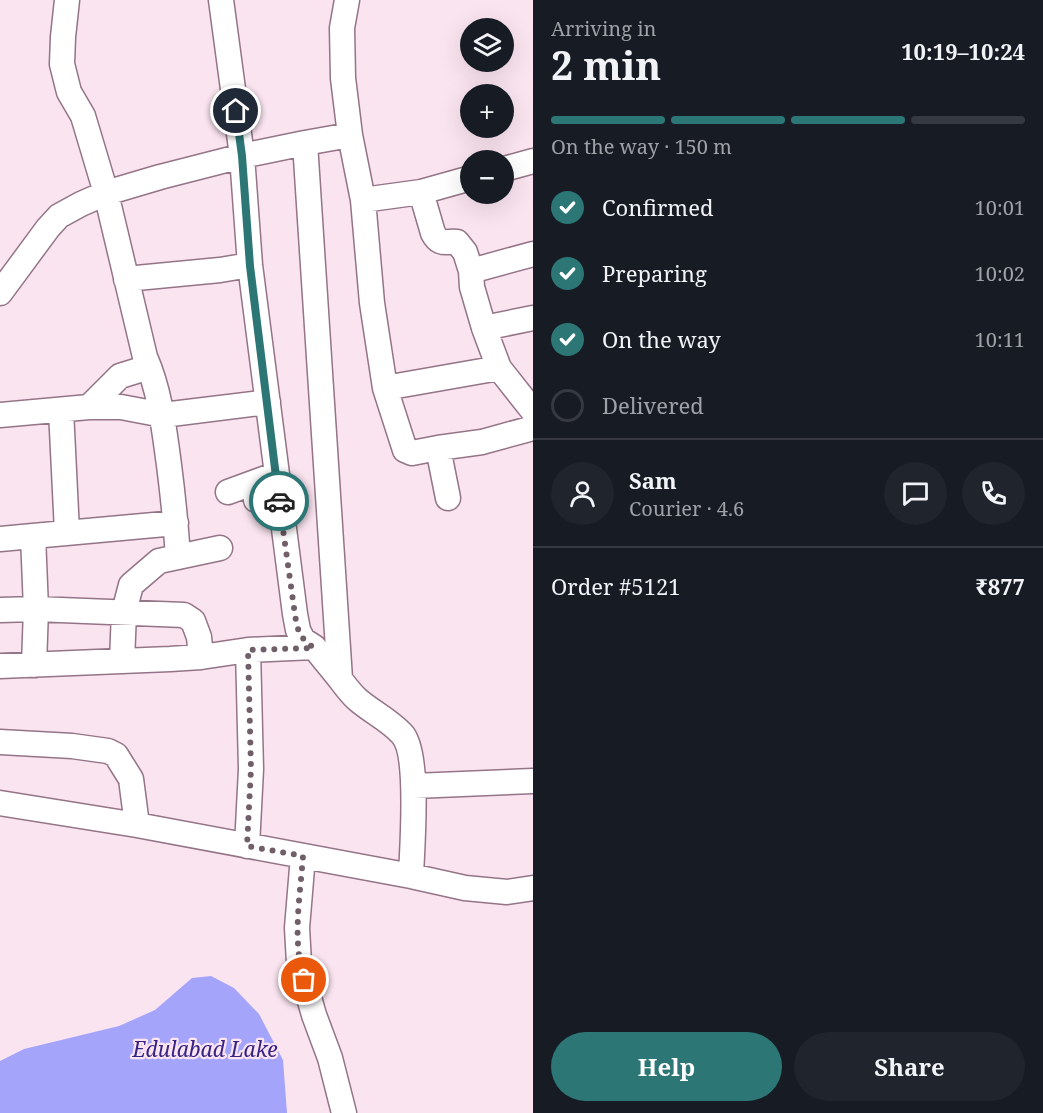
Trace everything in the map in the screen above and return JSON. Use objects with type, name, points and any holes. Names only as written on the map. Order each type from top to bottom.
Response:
[{"type":"street","points":[[68,0],[62,64],[69,92],[83,116],[106,193],[145,357],[163,415],[178,557]]},
{"type":"street","points":[[221,0],[242,156],[250,266],[268,402],[270,490],[298,630],[303,640],[314,648],[348,691],[404,735],[409,744],[414,786],[411,876]]},
{"type":"street","points":[[346,0],[342,28],[343,78],[350,135],[363,200],[372,303],[385,388],[405,450],[412,453],[482,442],[532,413],[499,368],[484,328],[465,252],[458,242],[439,242],[436,239],[432,233],[421,192]]},
{"type":"street","points":[[0,293],[48,228],[59,216],[81,204],[106,193],[160,177],[305,142],[350,135]]},
{"type":"street","points":[[305,142],[340,679]]},
{"type":"street","points":[[514,166],[533,161]]},
{"type":"street","points":[[363,200],[421,192],[460,181]]},
{"type":"street","points":[[471,271],[533,254]]},
{"type":"street","points":[[126,279],[250,266]]},
{"type":"street","points":[[484,328],[533,318]]},
{"type":"street","points":[[89,407],[120,376],[149,367]]},
{"type":"street","points":[[385,388],[499,368]]},
{"type":"street","points":[[0,416],[89,407],[121,407],[163,415],[268,402]]},
{"type":"street","points":[[61,410],[67,532]]},
{"type":"street","points":[[438,448],[448,498]]},
{"type":"street","points":[[228,492],[270,490]]},
{"type":"street","points":[[0,539],[176,523]]},
{"type":"street","points":[[33,536],[36,609],[34,665]]},
{"type":"street","points":[[122,661],[124,612],[131,585],[159,561],[220,548]]},
{"type":"street","points":[[0,610],[36,609],[184,615],[193,621],[199,637],[201,657]]},
{"type":"street","points":[[0,666],[201,657],[248,650],[314,648]]},
{"type":"street","points":[[247,846],[251,769],[248,650]]},
{"type":"street","points":[[0,742],[72,746],[108,751],[116,755],[131,779],[137,825]]},
{"type":"street","points":[[414,786],[533,781]]},
{"type":"street","points":[[0,803],[137,825],[475,889],[507,891],[533,888]]},
{"type":"street","points":[[303,856],[297,928],[299,963],[314,1015],[330,1058],[344,1113]]},
{"type":"water","name":"Edulabad Lake","points":[[211,976],[234,988],[259,1014],[283,1060],[287,1113],[0,1113],[0,1061],[24,1049],[119,1026],[155,1010],[192,978]]},
{"type":"way so far","points":[[279,501],[298,630],[303,640],[314,648],[248,650],[251,769],[247,846],[303,856],[297,928],[299,963],[304,980]]},
{"type":"route","points":[[236,111],[242,156],[250,266],[279,501]]}]
